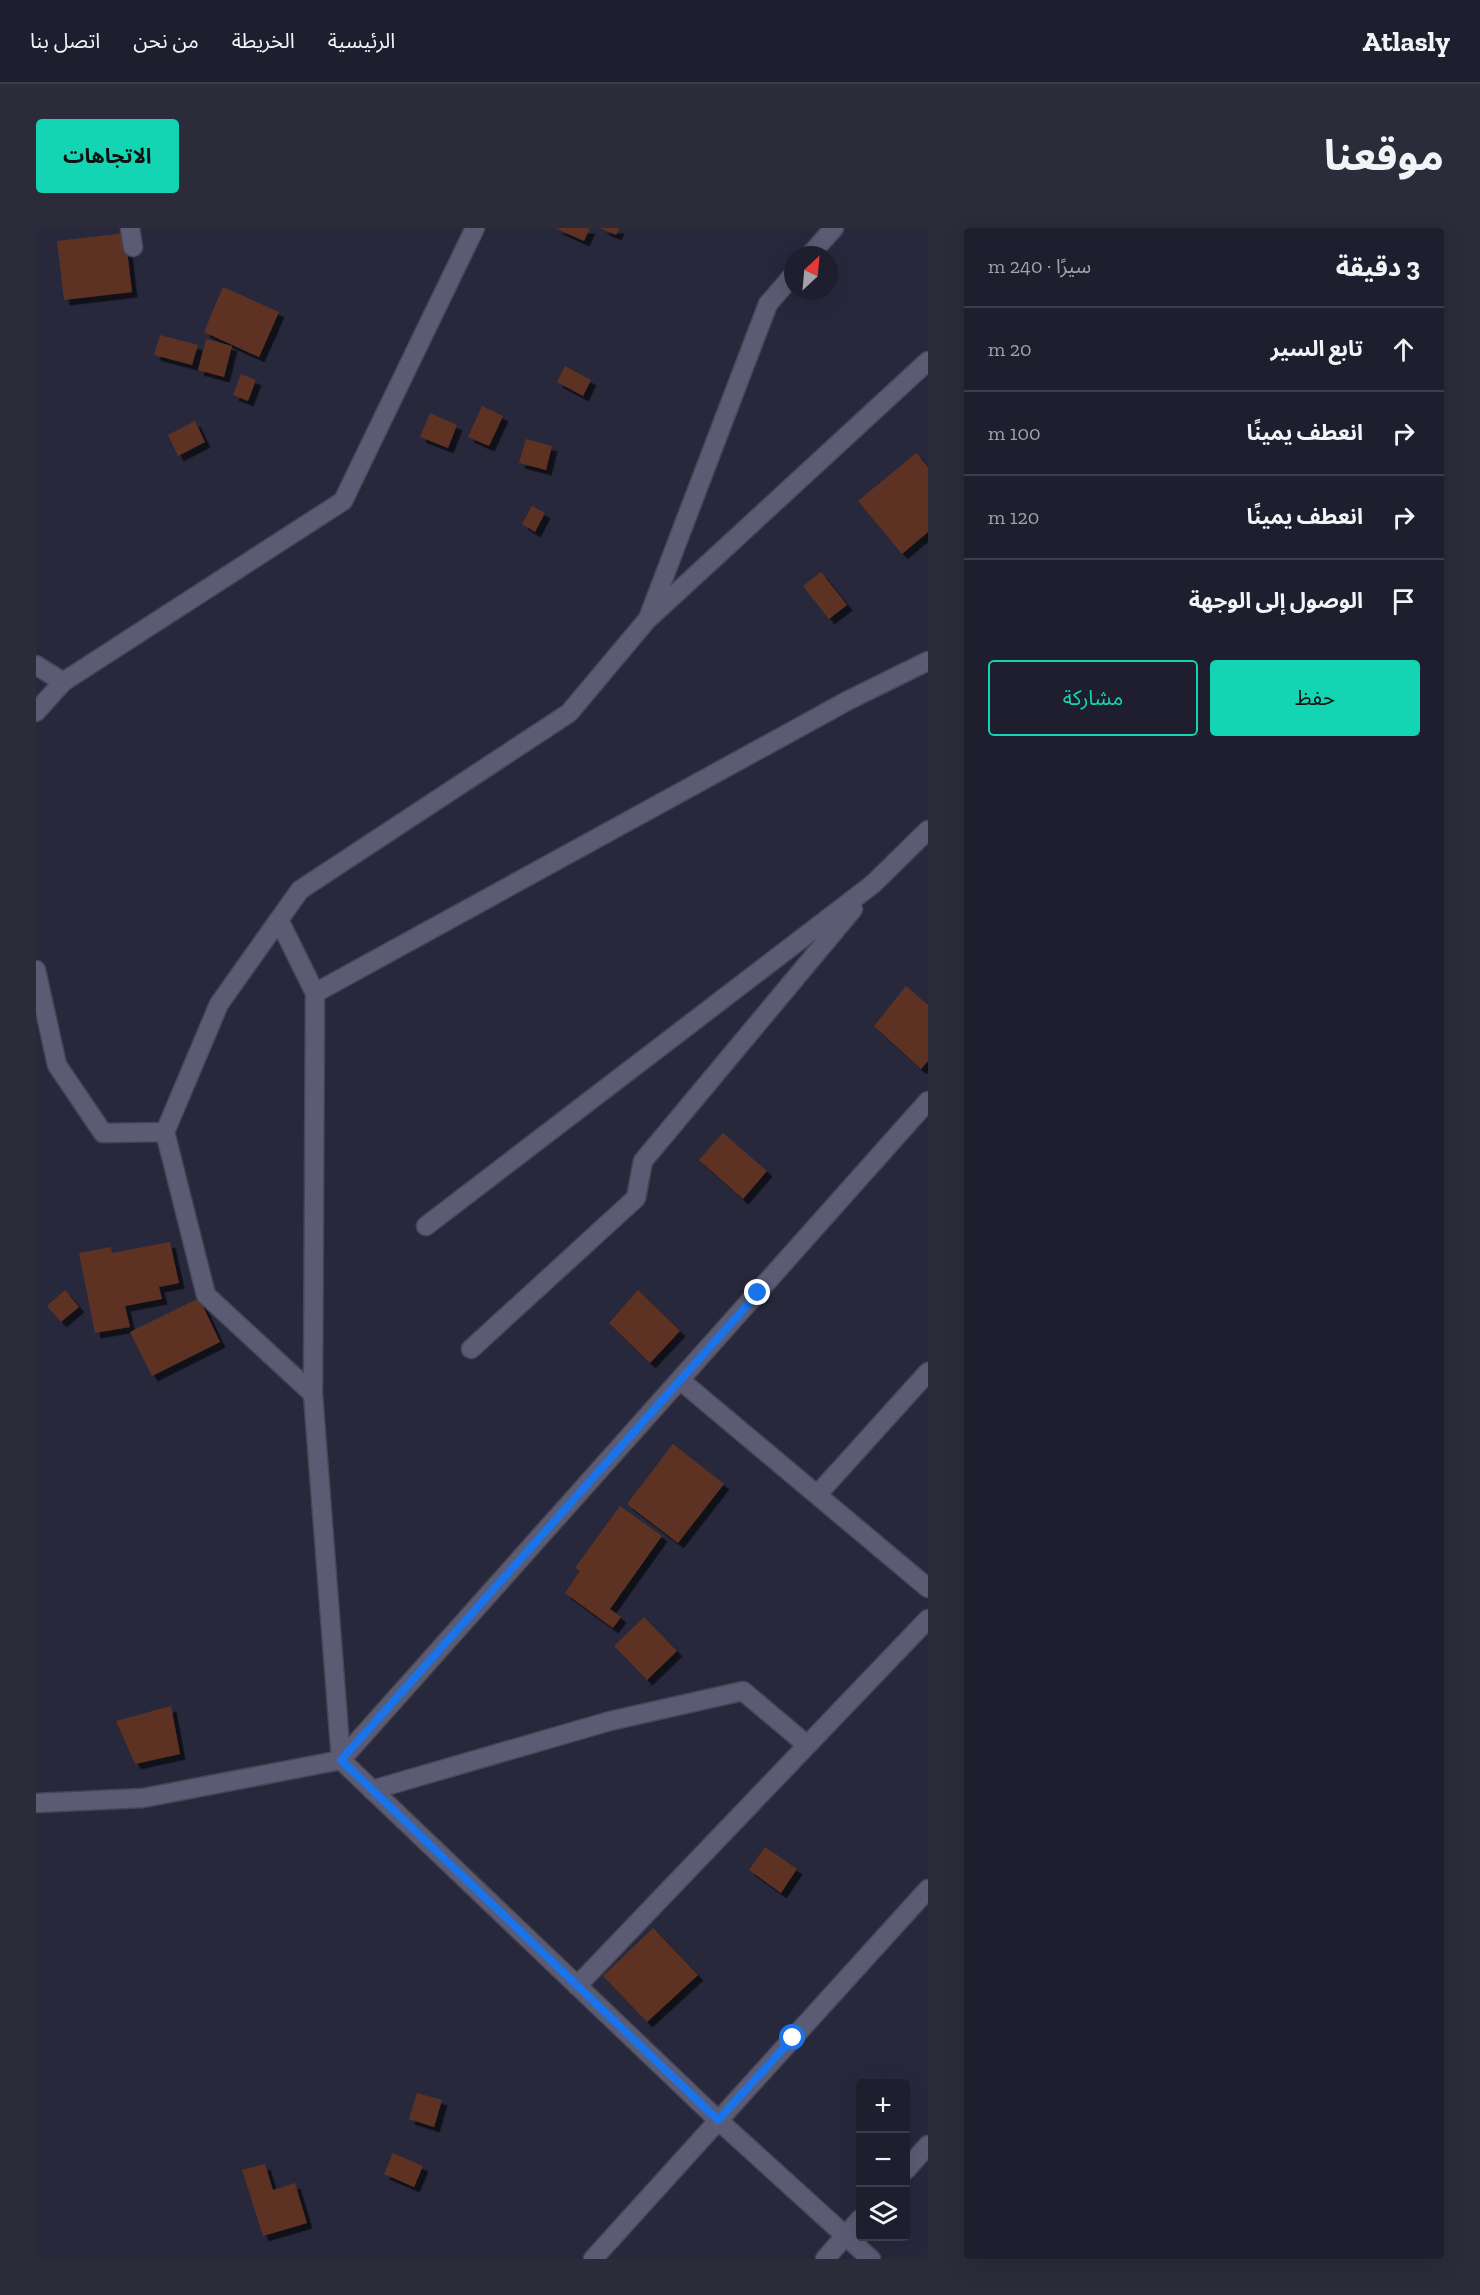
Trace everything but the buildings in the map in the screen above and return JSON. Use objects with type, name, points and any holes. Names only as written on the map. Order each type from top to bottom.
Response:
[{"type":"street","points":[[130,228],[133,247]]},
{"type":"street","points":[[36,712],[63,682],[343,501],[475,228]]},
{"type":"street","points":[[818,246],[834,228]]},
{"type":"street","points":[[647,620],[768,304],[784,285]]},
{"type":"street","points":[[312,1394],[206,1295],[165,1132],[219,1004],[300,890],[569,713],[647,620],[928,360]]},
{"type":"street","points":[[315,993],[847,701],[928,661]]},
{"type":"street","points":[[36,665],[63,682]]},
{"type":"street","points":[[426,1226],[873,884],[926,836]]},
{"type":"street","points":[[471,1349],[636,1198],[643,1161],[873,884]]},
{"type":"street","points":[[279,920],[315,993],[312,1394],[341,1760],[718,2120],[871,2259]]},
{"type":"street","points":[[36,970],[57,1065],[103,1133],[165,1132]]},
{"type":"street","points":[[36,1803],[143,1798],[341,1760],[928,1101]]},
{"type":"street","points":[[817,1495],[928,1372]]},
{"type":"street","points":[[680,1380],[928,1588]]},
{"type":"street","points":[[577,1986],[928,1619]]},
{"type":"street","points":[[372,1790],[610,1721],[743,1690],[807,1746]]},
{"type":"street","points":[[593,2259],[928,1889]]},
{"type":"street","points":[[910,2165],[928,2145]]},
{"type":"street","points":[[825,2259],[856,2224]]},
{"type":"route","points":[[758,1293],[341,1760],[718,2120],[793,2038]]}]
